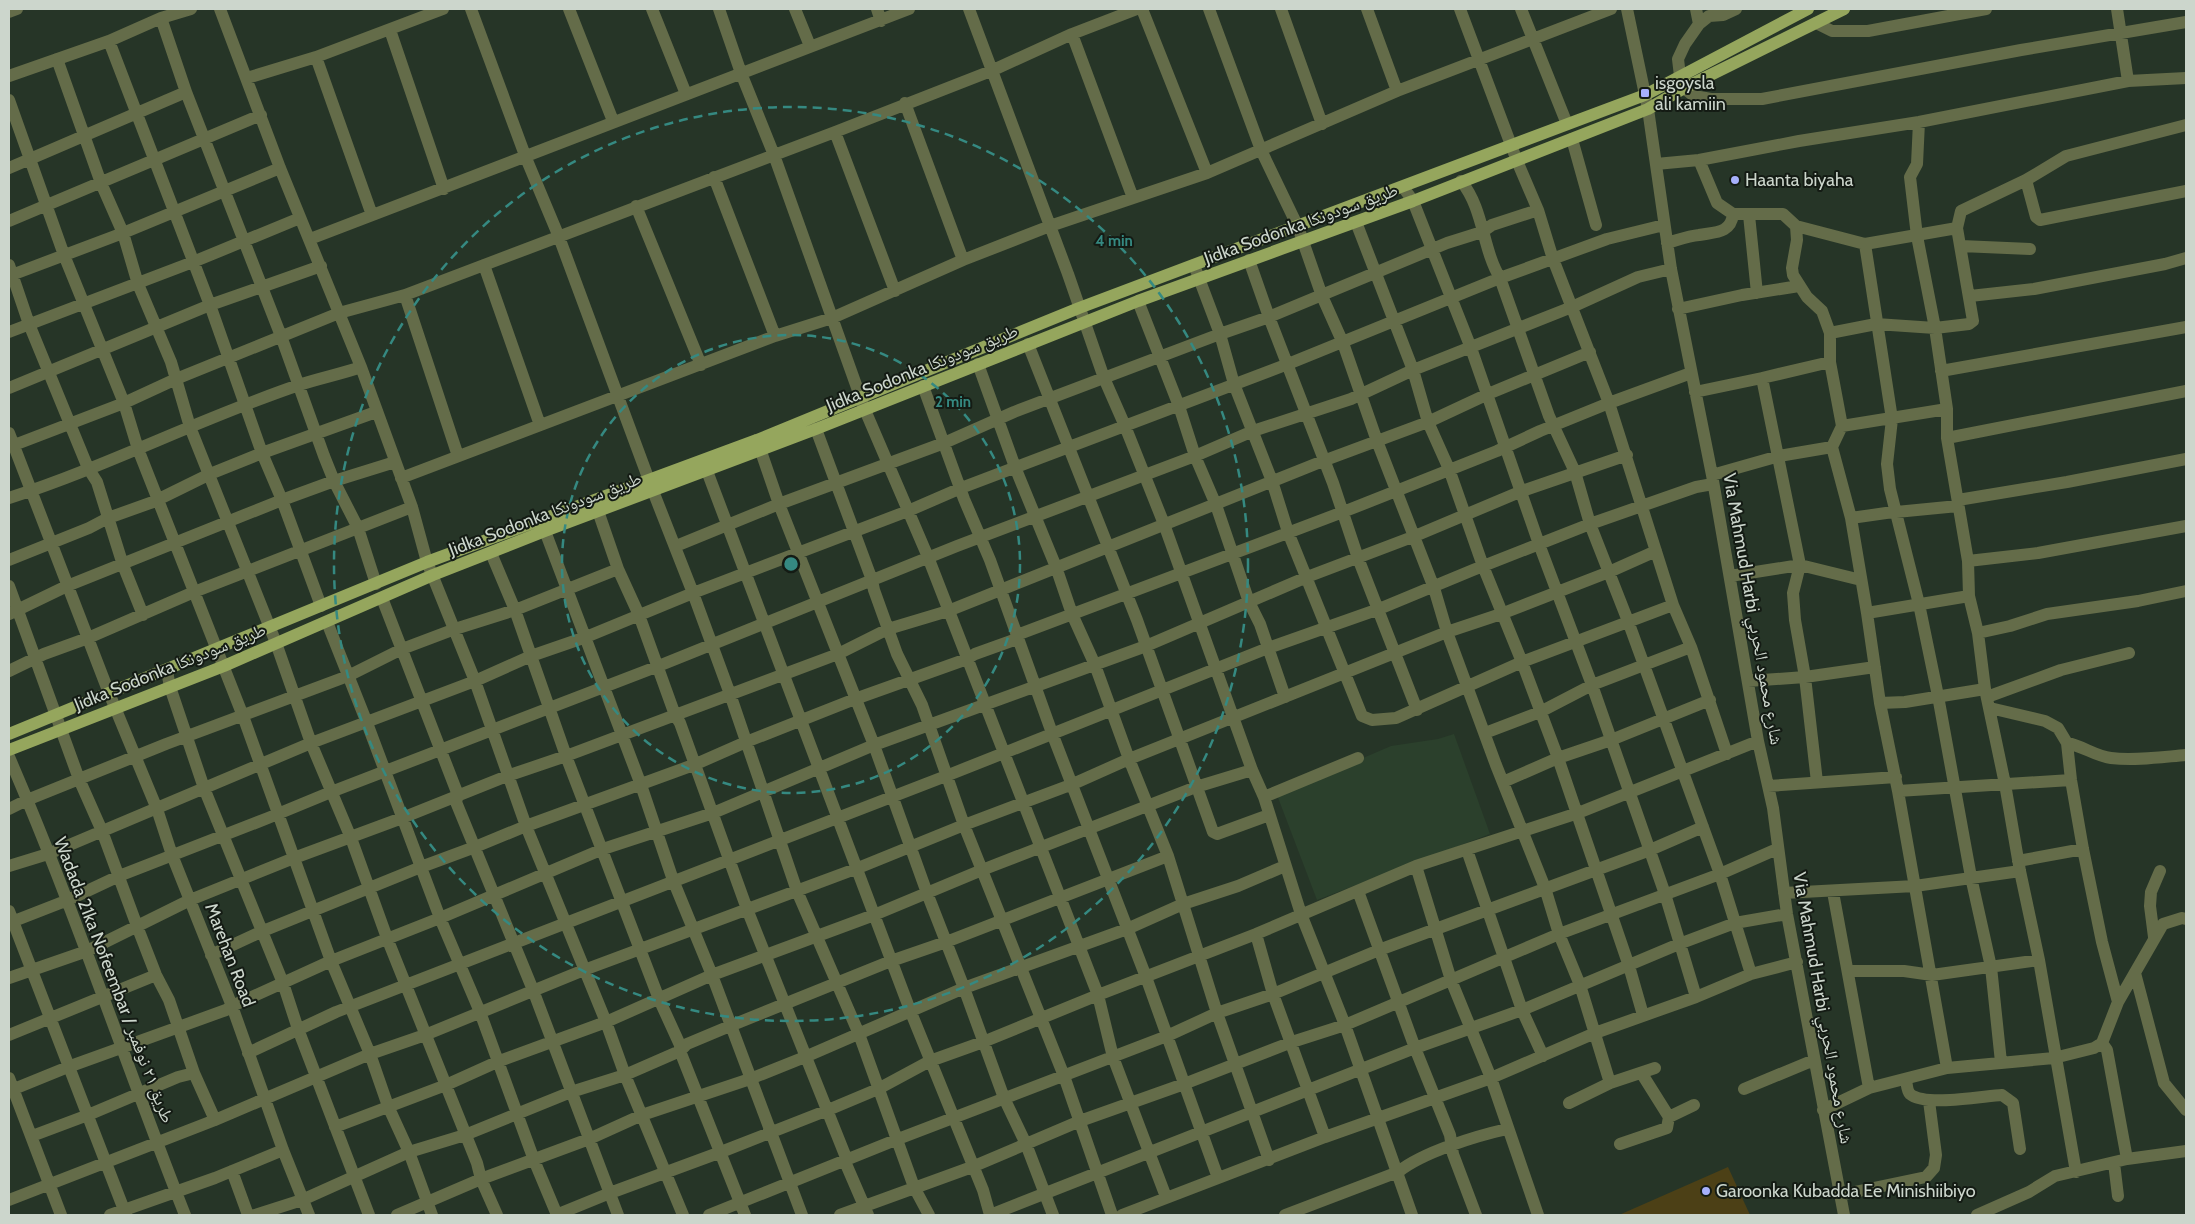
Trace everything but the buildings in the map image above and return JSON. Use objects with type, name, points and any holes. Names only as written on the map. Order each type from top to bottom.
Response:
[{"type":"main road","name":"Jidka Sodonka طريق سودونكا","points":[[9,750],[224,666],[433,575],[598,511],[651,486],[707,471],[758,445],[816,429],[863,404],[922,386],[1138,301],[1413,201],[1648,110],[1682,82],[1808,9]]},
{"type":"main road","name":"Jidka Sodonka طريق سودونكا","points":[[9,734],[167,671],[427,562],[651,486],[863,404],[1079,308],[1682,82],[1816,24],[1844,9]]},
{"type":"street","points":[[9,12],[17,9]]},
{"type":"street","points":[[9,76],[109,41],[176,11],[191,9]]},
{"type":"street","points":[[220,9],[280,168],[361,367],[412,508],[427,562],[475,681],[526,826],[606,1022],[624,1075],[683,1215]]},
{"type":"street","points":[[247,78],[316,57],[443,9]]},
{"type":"street","points":[[472,9],[526,158],[559,237],[651,486],[676,546],[712,643],[797,891],[859,1034],[914,1187],[929,1215]]},
{"type":"street","points":[[569,9],[613,121]]},
{"type":"street","points":[[652,9],[686,94]]},
{"type":"street","points":[[719,9],[741,73],[774,155],[863,404],[928,557],[1098,995],[1113,1057],[1166,1197]]},
{"type":"street","points":[[795,9],[810,46]]},
{"type":"street","points":[[310,240],[526,158],[613,121],[810,46],[879,15],[909,9]]},
{"type":"street","points":[[969,9],[1050,226],[1104,378],[1164,524],[1252,770],[1264,797],[1301,914],[1345,1024],[1412,1215]]},
{"type":"street","points":[[11,446],[124,403],[228,357],[339,313],[405,295],[835,132],[991,71],[1072,34],[1137,9]]},
{"type":"street","points":[[1142,9],[1207,173]]},
{"type":"street","points":[[1209,9],[1261,150],[1298,227],[1322,296],[1343,342],[1377,441],[1434,588],[1447,632],[1502,782],[1545,888],[1559,934],[1580,986],[1610,1083]]},
{"type":"street","points":[[1281,9],[1322,124]]},
{"type":"street","points":[[1367,9],[1397,91]]},
{"type":"street","points":[[1460,9],[1513,146],[1517,161],[1538,210],[1553,260],[1609,403],[1673,605],[1691,647],[1727,754]]},
{"type":"street","points":[[1521,9],[1567,124]]},
{"type":"street","points":[[401,478],[775,336],[832,318],[962,260],[1050,226],[1207,173],[1397,91],[1611,9]]},
{"type":"street","name":"Via Mahmud Harbi شارع محمود الحربي","points":[[1627,9],[1648,110],[1678,309],[1730,576],[1758,741],[1768,786],[1787,914],[1844,1215]]},
{"type":"street","points":[[1696,9],[1707,16],[1723,15],[1736,9]]},
{"type":"street","points":[[1816,24],[1832,31],[1868,31],[1986,9]]},
{"type":"street","points":[[2117,9],[2128,81]]},
{"type":"street","points":[[1707,16],[1685,44],[1678,59],[1682,82],[1694,96],[1711,99],[1762,100],[2021,50],[2186,22]]},
{"type":"street","points":[[160,18],[186,92],[226,190],[334,481],[358,528],[376,584]]},
{"type":"street","points":[[390,30],[444,189]]},
{"type":"street","points":[[1072,34],[1133,198]]},
{"type":"street","points":[[109,41],[210,305],[245,406],[321,606]]},
{"type":"street","points":[[316,57],[372,215]]},
{"type":"street","points":[[57,59],[101,183],[124,233],[138,284],[157,327],[176,379],[190,426],[276,643],[311,743],[351,838],[387,938],[477,1163],[481,1179],[497,1215]]},
{"type":"street","points":[[1656,164],[1699,160],[1799,141],[1919,122],[2128,81],[2186,78]]},
{"type":"street","points":[[9,168],[186,92]]},
{"type":"street","points":[[9,100],[64,255],[124,403],[138,449],[243,716],[331,961],[370,1054],[388,1106],[409,1152],[432,1215]]},
{"type":"street","points":[[905,104],[962,260]]},
{"type":"street","points":[[9,221],[261,115]]},
{"type":"street","points":[[1919,122],[1917,164],[1910,177],[1917,236],[1935,328],[1947,408],[1947,438],[1968,561],[1969,596],[1978,633],[1987,698],[2005,784],[2019,866],[2039,960],[2054,1058],[2076,1172]]},
{"type":"street","points":[[1830,333],[1876,324],[1935,328],[1973,322],[1957,228],[1958,216],[1961,211],[2026,180],[2066,156],[2186,125]]},
{"type":"street","points":[[835,132],[895,291]]},
{"type":"street","points":[[1572,139],[1596,225]]},
{"type":"street","points":[[1699,160],[1718,203],[1733,214],[1783,214],[1796,226],[1865,244],[1957,228]]},
{"type":"street","points":[[143,615],[123,565],[97,482],[88,468],[10,272],[124,233],[280,168]]},
{"type":"street","points":[[714,177],[775,336]]},
{"type":"street","points":[[2026,180],[2036,216],[2040,220],[2186,191]]},
{"type":"street","points":[[1461,181],[1471,197],[1495,270],[1500,278],[1534,376],[1575,472],[1590,524],[1628,621],[1720,874],[1751,974]]},
{"type":"street","points":[[1403,187],[1413,201],[1488,394],[1539,544],[1558,591],[1666,894],[1679,944],[1696,997]]},
{"type":"street","points":[[636,206],[701,365]]},
{"type":"street","points":[[676,546],[779,504],[944,443],[999,419],[1104,378],[1322,296],[1467,235],[1482,232],[1492,225],[1538,210]]},
{"type":"street","points":[[1667,243],[1700,234],[1713,235],[1721,232],[1732,221],[1733,214]]},
{"type":"street","points":[[1749,215],[1757,293]]},
{"type":"street","points":[[9,332],[138,284],[300,218]]},
{"type":"street","points":[[1356,222],[1413,370],[1428,422],[1449,469],[1483,566],[1522,662],[1578,813],[1610,914],[1629,966],[1643,1015]]},
{"type":"street","points":[[9,866],[48,854],[311,743],[475,681],[531,656],[586,637],[693,593],[908,511],[961,488],[1288,364],[1500,278],[1607,239],[1664,225]]},
{"type":"street","points":[[1796,226],[1792,268],[1799,286],[1822,311],[1830,333],[1830,362],[1842,426],[1832,447],[1851,518],[1868,613],[1880,703],[1896,777],[1947,1068]]},
{"type":"street","points":[[1865,244],[1892,419],[1887,464],[1895,512],[1919,604],[1971,877],[1991,967],[2001,1062]]},
{"type":"street","points":[[1961,246],[2030,249]]},
{"type":"street","points":[[1970,296],[2034,289],[2165,264],[2186,258]]},
{"type":"street","points":[[1249,260],[1268,317],[1307,413],[1358,558],[1417,710]]},
{"type":"street","points":[[484,265],[540,425]]},
{"type":"street","points":[[1194,265],[1220,334],[1234,384],[1272,481],[1288,532],[1362,716],[1372,720],[1387,720],[1417,710],[1522,662],[1673,605]]},
{"type":"street","points":[[9,388],[210,305],[321,266]]},
{"type":"street","points":[[125,1213],[10,918],[68,900],[119,876],[331,792],[656,667],[928,557],[1195,456],[1253,431],[1351,399],[1413,370],[1572,307],[1638,277],[1671,269]]},
{"type":"street","points":[[1678,309],[1799,286]]},
{"type":"street","points":[[405,295],[458,456]]},
{"type":"street","points":[[1138,301],[1179,406],[1195,456],[1216,505],[1249,602],[1260,624],[1285,696]]},
{"type":"street","points":[[1941,371],[2186,327]]},
{"type":"street","points":[[1028,344],[1146,646],[1213,832],[1217,834],[1269,816]]},
{"type":"street","points":[[9,978],[87,951],[190,900],[294,858],[351,838],[507,776],[566,756],[838,654],[888,629],[948,611],[1272,481],[1428,422],[1488,394],[1590,352]]},
{"type":"street","points":[[1695,392],[1830,362]]},
{"type":"street","points":[[978,364],[1015,468],[1056,567],[1072,614],[1095,665],[1129,759],[1168,856],[1217,1013],[1268,1160]]},
{"type":"street","points":[[9,498],[299,385],[323,378],[330,378],[361,367]]},
{"type":"street","points":[[211,955],[262,931],[421,867],[526,826],[640,786],[855,699],[967,659],[975,654],[1014,640],[1017,635],[1343,512],[1506,447],[1609,403],[1691,373]]},
{"type":"street","points":[[1762,378],[1800,565],[1794,587],[1794,607],[1805,677],[1817,782]]},
{"type":"street","points":[[922,386],[1017,635],[1052,733],[1109,878],[1218,1178]]},
{"type":"street","points":[[1947,438],[2186,391]]},
{"type":"street","points":[[1842,426],[1892,419],[1947,408]]},
{"type":"street","points":[[9,560],[108,518],[153,502],[210,474],[262,452],[376,412]]},
{"type":"street","points":[[816,429],[872,580],[888,629],[930,726],[964,825],[1064,1076],[1112,1215]]},
{"type":"street","name":"Marehan Road","points":[[9,433],[11,446],[31,491],[108,693],[157,808],[172,855],[232,1006],[283,1150],[309,1215]]},
{"type":"street","points":[[758,445],[779,504],[874,745],[1004,1098],[1026,1144],[1053,1215]]},
{"type":"street","points":[[248,1053],[349,1007],[514,944],[673,880],[730,860],[1004,754],[1052,733],[1162,692],[1268,648],[1434,588],[1483,566],[1590,524],[1779,456],[1832,447]]},
{"type":"street","points":[[61,1215],[48,1185],[32,1136],[10,1086],[226,1010],[331,961],[440,918],[603,849],[713,813],[818,767],[874,745],[1146,646],[1307,577],[1415,536],[1522,491],[1627,455]]},
{"type":"street","points":[[1851,518],[1958,503],[2186,459]]},
{"type":"street","points":[[14,612],[68,586],[282,500],[394,462]]},
{"type":"street","points":[[707,471],[837,818],[858,868],[891,962],[983,1190],[990,1215],[1415,1048],[1522,1010],[1679,944],[1735,923],[1787,914]]},
{"type":"street","points":[[9,671],[194,592],[412,508]]},
{"type":"street","points":[[598,511],[618,569],[639,615],[656,667],[696,764],[747,910],[848,1160],[846,1164],[866,1210]]},
{"type":"street","points":[[1968,561],[2038,553],[2186,526]]},
{"type":"street","points":[[545,531],[622,734],[673,880],[712,975],[802,1215]]},
{"type":"street","points":[[9,1200],[215,1120],[370,1054],[584,970],[858,868],[910,846],[1073,784],[1233,716],[1447,632],[1501,614],[1656,551]]},
{"type":"street","points":[[491,553],[515,610],[566,756],[640,950],[659,999],[680,1044],[680,1051],[697,1096],[743,1209]]},
{"type":"street","points":[[1730,576],[1800,565],[1861,580]]},
{"type":"street","points":[[9,809],[79,779],[295,694],[348,676],[402,649],[455,629],[515,610],[618,569]]},
{"type":"street","points":[[9,586],[14,612],[36,658],[79,779],[102,830],[136,926],[156,975],[169,1000],[194,1073],[215,1120]]},
{"type":"street","points":[[1978,633],[2010,626],[2047,614],[2186,592]]},
{"type":"street","points":[[1868,613],[1969,596]]},
{"type":"street","points":[[382,598],[458,796],[456,802],[533,990],[618,1215]]},
{"type":"street","points":[[327,622],[440,918],[480,1012],[534,1160],[557,1215],[828,1110],[878,1089],[930,1062],[1256,934],[1416,866],[1522,833],[1578,813],[1758,741]]},
{"type":"street","points":[[1485,733],[1540,712],[1592,685],[1644,667],[1691,647]]},
{"type":"street","points":[[1987,698],[2061,670],[2129,653]]},
{"type":"street","points":[[1748,682],[1805,677],[1875,667]]},
{"type":"street","points":[[167,671],[170,687],[204,788],[283,983],[298,1029],[335,1127],[356,1176],[369,1215]]},
{"type":"street","points":[[1880,703],[1905,702],[1938,696],[1987,698],[2058,728],[2067,743],[2071,780],[2083,849],[2102,942],[2118,1002]]},
{"type":"street","points":[[1502,782],[1558,758],[1611,740],[1710,700]]},
{"type":"street","points":[[2067,743],[2079,745],[2094,754],[2112,758],[2186,755]]},
{"type":"street","name":"Wadada 21ka Nofeembar / طريق ٢١ نوفمبر","points":[[9,757],[68,900],[104,997],[120,1048],[185,1215]]},
{"type":"street","points":[[1264,797],[1358,758]]},
{"type":"street","points":[[335,1127],[446,1085],[497,1062],[606,1022],[712,975],[874,915],[982,870],[1196,787],[1252,770]]},
{"type":"street","points":[[1768,786],[1896,777]]},
{"type":"street","points":[[1898,790],[2071,780]]},
{"type":"street","points":[[710,1215],[743,1209],[790,1184],[898,1139],[1167,1036],[1217,1013],[1273,994],[1379,950],[1650,850],[1703,827]]},
{"type":"street","points":[[840,1215],[866,1210],[914,1187],[972,1166],[1080,1122],[1292,1042],[1345,1024],[1504,959],[1559,934],[1720,874],[1777,849]]},
{"type":"street","points":[[1784,893],[1833,892],[1916,886],[1971,877],[2083,849]]},
{"type":"street","points":[[1467,850],[1522,1010],[1543,1056]]},
{"type":"street","points":[[255,1215],[302,1200],[409,1152],[465,1135],[571,1092],[624,1075],[680,1051],[687,1044],[836,983],[1168,856]]},
{"type":"street","points":[[397,1215],[481,1179],[589,1139],[642,1115],[750,1079],[805,1057],[964,988],[1127,929],[1183,904],[1238,886],[1286,866]]},
{"type":"street","points":[[1416,866],[1451,980],[1491,1078],[1538,1215]]},
{"type":"street","points":[[2154,938],[2150,906],[2151,892],[2160,871]]},
{"type":"street","points":[[1358,891],[1415,1048],[1436,1097],[1476,1215]]},
{"type":"street","points":[[1833,892],[1869,1088]]},
{"type":"street","points":[[1823,1110],[1869,1088],[1947,1068],[2054,1058],[2094,1048],[2102,1043],[2118,1002],[2163,924],[2186,918]]},
{"type":"street","points":[[1256,934],[1273,994],[1325,1137]]},
{"type":"street","points":[[1848,971],[1904,970],[1932,975],[2039,960]]},
{"type":"street","points":[[1122,1215],[1325,1137],[1491,1078],[1595,1032],[1696,997],[1751,974],[1797,962]]},
{"type":"street","points":[[2135,973],[2164,1083],[2186,1110]]},
{"type":"street","points":[[9,1035],[156,975]]},
{"type":"street","points":[[2102,1043],[2107,1050],[2127,1159]]},
{"type":"street","points":[[1744,1090],[1814,1060]]},
{"type":"street","points":[[1569,1103],[1610,1083],[1642,1074],[1655,1068]]},
{"type":"street","points":[[32,1136],[194,1073]]},
{"type":"street","points":[[1620,1144],[1667,1128],[1669,1117],[1642,1074]]},
{"type":"street","points":[[1906,1080],[1908,1091],[1911,1095],[1928,1100],[2002,1095],[2013,1103],[2020,1149]]},
{"type":"street","points":[[1840,1195],[1926,1177],[1934,1168],[1936,1154],[1928,1100]]},
{"type":"street","points":[[1669,1117],[1694,1105]]},
{"type":"street","points":[[1285,1215],[1398,1172],[1411,1162],[1453,1146],[1508,1129]]},
{"type":"street","points":[[110,1215],[125,1213],[283,1150]]},
{"type":"street","points":[[1977,1215],[2029,1192],[2055,1176],[2127,1159],[2186,1151]]},
{"type":"street","points":[[2114,1163],[2118,1196]]},
{"type":"street","points":[[232,1171],[248,1215]]},
{"type":"shaded area","points":[[1454,734],[1490,834],[1317,900],[1277,795],[1391,746],[1438,739]]},
{"type":"shaded area","name":"Garoonka Kubadda Ee Minishiibiyo","points":[[1728,1167],[1750,1215],[1619,1215]]},
{"type":"place","name":"isgoysla ali kamiin","points":[[1645,93]]},
{"type":"place","name":"Haanta biyaha","points":[[1735,180]]},
{"type":"place","name":"Garoonka Kubadda Ee Minishiibiyo","points":[[1706,1191]]}]
